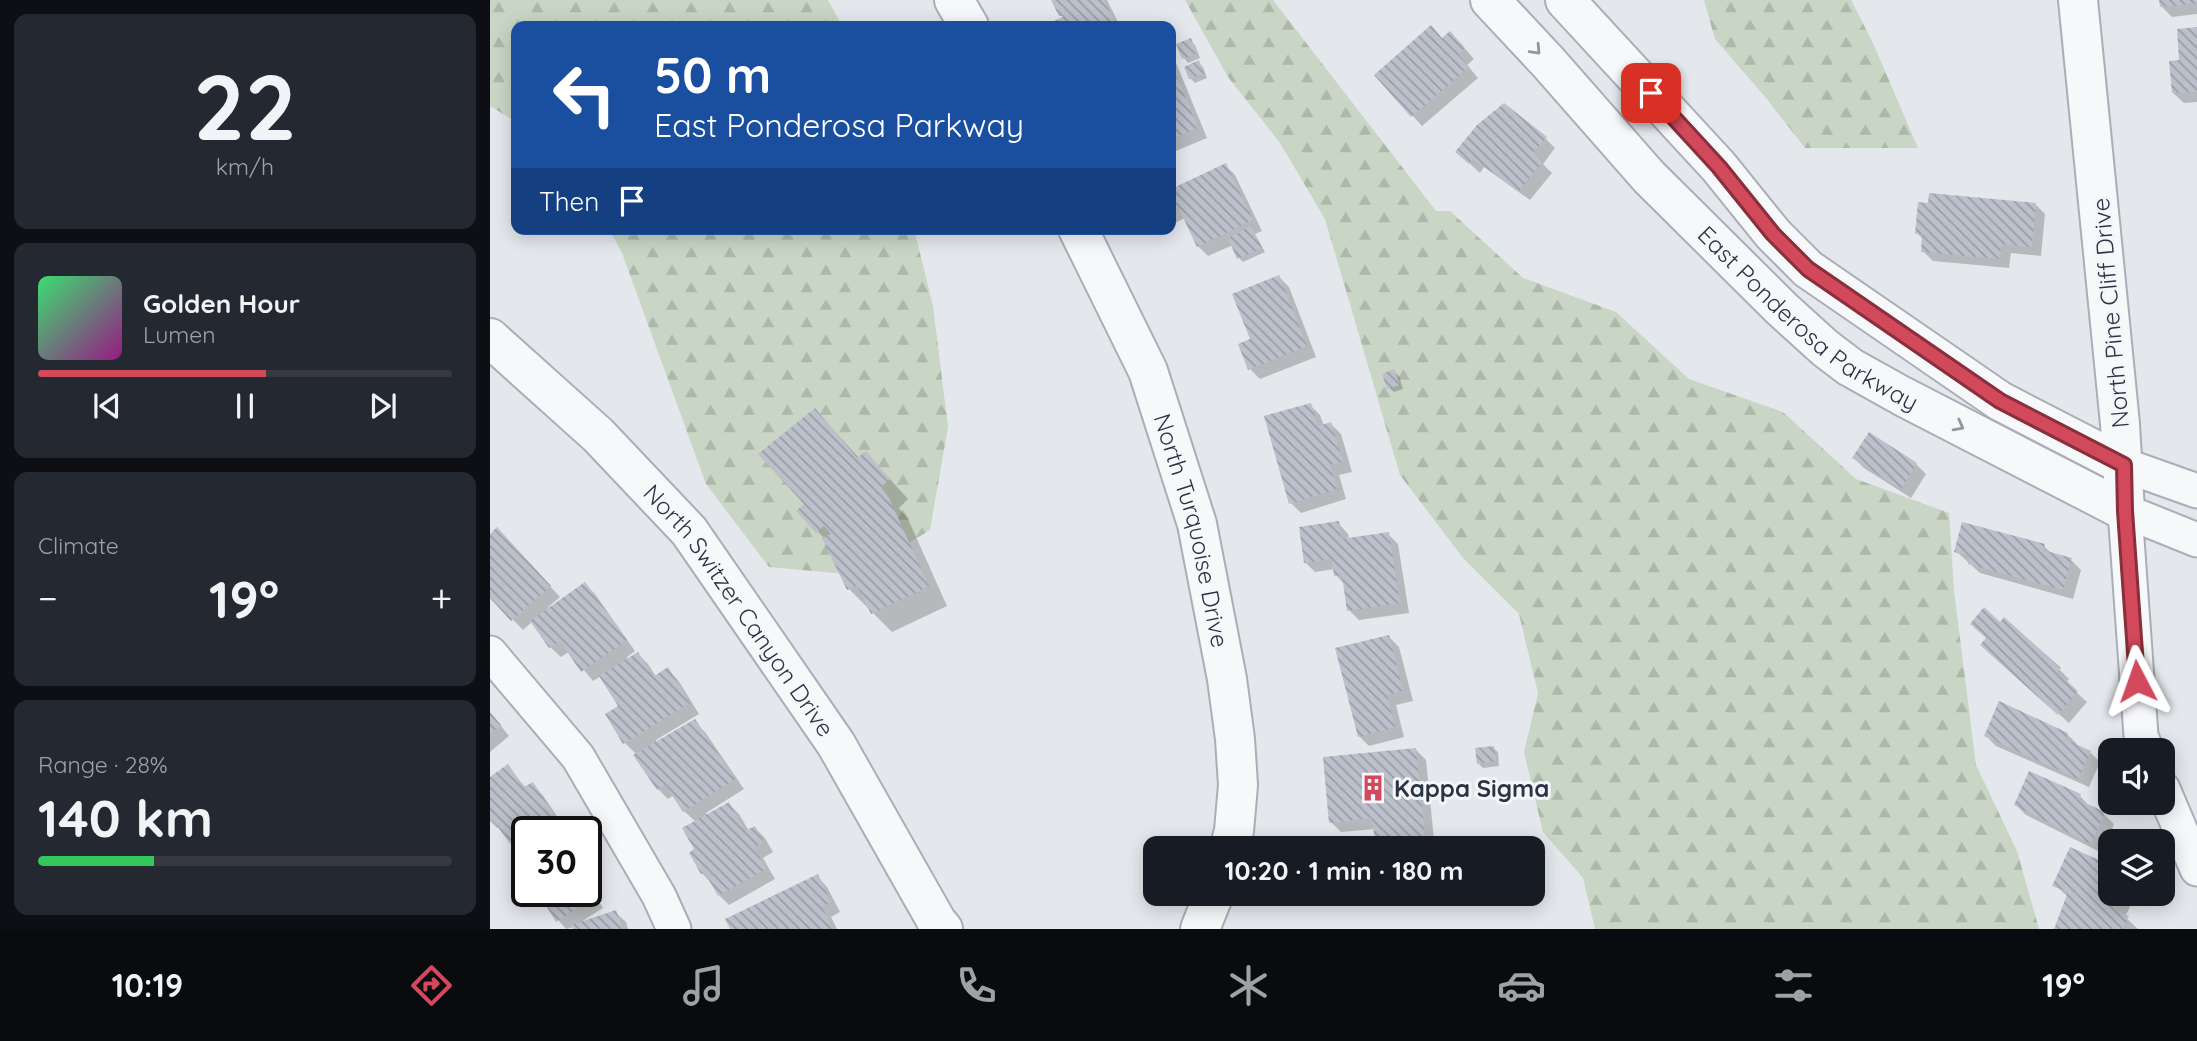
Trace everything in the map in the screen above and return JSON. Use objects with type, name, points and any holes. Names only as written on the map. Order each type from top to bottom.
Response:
[{"type":"street","points":[[954,0],[966,21]]},
{"type":"street","name":"East Ponderosa Parkway","points":[[1490,0],[1648,177],[1765,293],[1825,348],[1850,367],[1914,403],[2125,511],[2197,540]]},
{"type":"street","name":"East Ponderosa Parkway","points":[[1565,0],[1719,167],[1773,234],[1808,269],[2000,401],[2124,465],[2197,491]]},
{"type":"street","name":"North Pine Cliff Drive","points":[[2078,0],[2124,465],[2142,738]]},
{"type":"street","name":"North Turquoise Drive","points":[[1081,235],[1148,371],[1197,524],[1227,679],[1235,738],[1238,785],[1233,836]]},
{"type":"street","points":[[1765,293],[1798,258]]},
{"type":"street","name":"North Switzer Canyon Drive","points":[[490,338],[598,435],[689,531],[836,744],[939,927]]},
{"type":"street","points":[[490,653],[578,757],[659,896],[674,929]]},
{"type":"street","points":[[2174,815],[2197,869]]},
{"type":"street","points":[[1200,929],[1209,906]]},
{"type":"green space","points":[[490,0],[828,0],[839,21],[511,21],[511,119],[490,106]]},
{"type":"green space","points":[[1185,0],[1273,0],[1436,211],[1450,211],[1523,278],[1616,312],[1689,379],[1783,412],[1856,479],[1949,513],[1954,591],[1976,765],[2017,851],[2039,929],[1595,929],[1583,878],[1543,832],[1524,752],[1538,693],[1519,614],[1463,558],[1400,475],[1325,219],[1280,143],[1228,77]]},
{"type":"green space","points":[[1704,0],[1851,0],[1873,43],[1918,148],[1805,148],[1715,39]]},
{"type":"green space","points":[[612,235],[915,235],[933,306],[948,427],[930,530],[856,575],[769,567],[706,484],[622,253]]},
{"type":"building","points":[[1051,0],[1104,0],[1114,21],[1054,21],[1064,16],[1059,16]]},
{"type":"building","points":[[2159,0],[2197,0],[2197,3],[2160,7]]},
{"type":"building","points":[[1431,25],[1442,38],[1450,31],[1465,48],[1458,54],[1469,67],[1411,117],[1374,75]]},
{"type":"building","points":[[2197,27],[2197,92],[2172,93],[2169,61],[2179,60],[2177,29]]},
{"type":"building","points":[[1191,38],[1197,53],[1182,59],[1176,44]]},
{"type":"building","points":[[1199,60],[1204,74],[1189,79],[1184,67]]},
{"type":"building","points":[[1176,74],[1198,128],[1176,137]]},
{"type":"building","points":[[1504,103],[1547,137],[1533,153],[1543,161],[1519,191],[1473,159],[1469,164],[1455,152],[1477,125]]},
{"type":"building","points":[[1226,163],[1253,220],[1197,247],[1178,207],[1176,208],[1176,187]]},
{"type":"building","points":[[1929,193],[2036,203],[2032,247],[2001,244],[2000,259],[1921,252],[1922,234],[1915,234],[1918,202],[1928,203]]},
{"type":"building","points":[[1251,226],[1262,248],[1237,259],[1228,238]]},
{"type":"building","points":[[1279,275],[1307,346],[1248,370],[1238,344],[1250,339],[1232,294]]},
{"type":"building","points":[[1394,369],[1400,385],[1387,389],[1382,374]]},
{"type":"building","points":[[1311,403],[1318,426],[1331,422],[1343,462],[1330,465],[1337,489],[1289,504],[1264,416]]},
{"type":"building","points":[[815,408],[857,458],[866,451],[890,479],[881,487],[889,498],[929,586],[871,614],[857,585],[847,590],[822,538],[831,534],[824,526],[816,533],[796,511],[804,504],[758,454]]},
{"type":"building","points":[[1869,432],[1917,463],[1901,489],[1852,458]]},
{"type":"building","points":[[1339,521],[1341,539],[1389,532],[1400,603],[1347,611],[1342,575],[1334,576],[1332,559],[1304,563],[1299,527]]},
{"type":"building","points":[[1962,522],[2045,544],[2043,550],[2072,558],[2063,590],[1968,564],[1970,556],[1954,552]]},
{"type":"building","points":[[497,527],[551,586],[511,621],[490,598],[490,534]]},
{"type":"building","points":[[585,582],[627,640],[581,672],[560,641],[549,648],[530,621]]},
{"type":"building","points":[[1984,607],[2000,622],[2004,617],[2061,668],[2057,672],[2078,691],[2058,715],[1980,645],[1986,638],[1970,624]]},
{"type":"building","points":[[1389,635],[1403,691],[1387,695],[1395,727],[1358,737],[1335,648]]},
{"type":"building","points":[[638,652],[653,677],[668,667],[690,703],[623,744],[605,714],[618,706],[599,676]]},
{"type":"building","points":[[1999,701],[2068,733],[2065,739],[2091,751],[2078,779],[1984,736]]},
{"type":"building","points":[[490,712],[501,725],[490,734]]},
{"type":"building","points":[[695,719],[735,779],[683,812],[665,785],[657,790],[633,755]]},
{"type":"building","points":[[1494,746],[1496,761],[1477,764],[1475,748]]},
{"type":"building","name":"Kappa Sigma","points":[[1416,748],[1425,836],[1374,836],[1372,818],[1329,823],[1323,757]]},
{"type":"building","points":[[508,764],[524,787],[533,782],[554,814],[511,816],[510,844],[490,816],[490,777]]},
{"type":"building","points":[[2029,771],[2081,794],[2079,800],[2098,809],[2098,815],[2104,815],[2091,844],[2014,805]]},
{"type":"building","points":[[729,802],[745,831],[755,826],[764,842],[754,847],[766,869],[718,896],[689,853],[694,849],[682,828]]},
{"type":"building","points":[[2070,847],[2098,860],[2098,906],[2116,906],[2114,910],[2129,916],[2123,929],[2054,929],[2068,892],[2052,886]]},
{"type":"building","points":[[818,874],[831,902],[822,907],[833,929],[730,929],[725,919]]},
{"type":"building","points":[[547,907],[579,907],[556,922]]},
{"type":"building","points":[[616,910],[623,929],[573,929],[571,925]]},
{"type":"place","name":"Kappa Sigma","points":[[1373,788]]},
{"type":"route","points":[[1651,93],[1719,167],[1773,234],[1808,269],[2000,401],[2124,465],[2137,681]]}]
